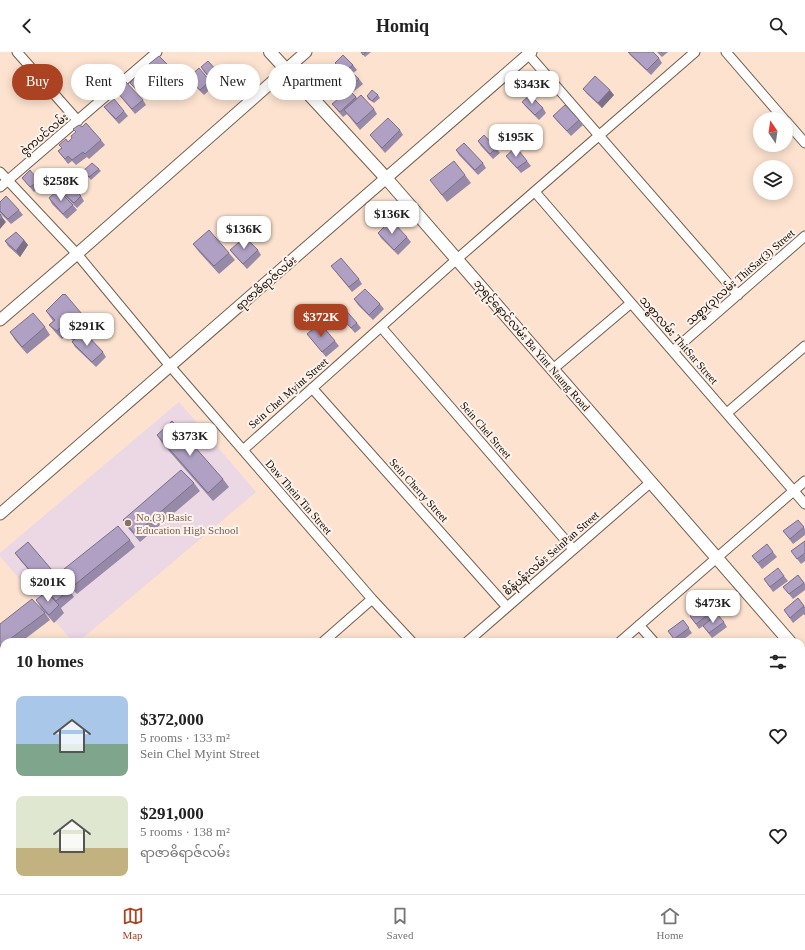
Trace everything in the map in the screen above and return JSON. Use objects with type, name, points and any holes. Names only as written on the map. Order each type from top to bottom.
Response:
[{"type":"main road","name":"ဘုရင့်နောင်လမ်း Ba Yint Naung Road","points":[[270,52],[280,64]]},
{"type":"main road","name":"ဘုရင့်နောင်လမ်း Ba Yint Naung Road","points":[[313,100],[386,178],[787,638]]},
{"type":"street","points":[[17,52],[78,121]]},
{"type":"street","name":"ဇွဲကပင်လမ်း","points":[[0,187],[78,121],[146,55],[157,52]]},
{"type":"street","points":[[292,64],[306,52]]},
{"type":"street","name":"Sein Chel Myint Street","points":[[243,450],[457,259],[695,52]]},
{"type":"street","points":[[726,52],[778,112]]},
{"type":"street","points":[[530,53],[738,295]]},
{"type":"street","name":"ရာဇာဓိရာဇ်လမ်း","points":[[0,514],[530,53]]},
{"type":"street","points":[[0,320],[268,85]]},
{"type":"street","points":[[793,129],[805,143]]},
{"type":"street","name":"Daw Thein Tin Street","points":[[0,172],[77,254],[170,366],[372,599],[408,638]]},
{"type":"street","name":"သစ္စာလမ်း ThitSar Street","points":[[535,192],[805,504]]},
{"type":"street","name":"သစ္စာ(၃)လမ်း ThitSar(3) Street","points":[[673,351],[805,236]]},
{"type":"street","points":[[553,369],[631,303]]},
{"type":"street","name":"Sein Chel Street","points":[[381,327],[573,549]]},
{"type":"street","points":[[727,413],[805,346]]},
{"type":"street","name":"Sein Cherry Street","points":[[312,388],[507,607]]},
{"type":"street","points":[[624,638],[805,481]]},
{"type":"street","name":"စိန်ပန်းလမ်း SeinPan Street","points":[[472,638],[651,482]]},
{"type":"street","points":[[328,638],[372,599]]},
{"type":"street","points":[[639,625],[650,638]]},
{"type":"shaded area","name":"No.(3) Basic Education High School","points":[[179,402],[256,492],[83,638],[70,638],[0,556],[0,553]]},
{"type":"building","points":[[628,52],[653,52],[659,58],[647,70]]},
{"type":"building","points":[[343,55],[352,64],[336,64],[335,63]]},
{"type":"building","points":[[159,56],[167,64],[149,64]]},
{"type":"building","points":[[208,61],[211,64],[206,64],[206,73],[201,67]]},
{"type":"building","points":[[199,68],[206,76],[206,85],[200,90],[198,88]]},
{"type":"building","points":[[595,76],[610,90],[598,103],[583,89]]},
{"type":"building","points":[[134,78],[134,87],[130,83]]},
{"type":"building","points":[[126,82],[134,91],[134,100],[143,100],[132,109],[124,100],[126,100]]},
{"type":"building","points":[[372,90],[378,95],[372,101],[367,96]]},
{"type":"building","points":[[361,95],[374,109],[357,124],[344,110]]},
{"type":"building","points":[[530,95],[543,108],[535,115],[522,102]]},
{"type":"building","points":[[115,100],[124,111],[116,119],[104,107]]},
{"type":"building","points":[[337,100],[353,100],[340,112],[332,104]]},
{"type":"building","points":[[565,105],[579,120],[567,131],[553,116]]},
{"type":"building","points":[[388,118],[400,130],[382,148],[370,135]]},
{"type":"building","points":[[86,123],[101,140],[85,154],[83,152],[72,160],[68,156],[65,159],[58,151],[62,148],[59,145],[66,139],[68,142],[72,138],[71,136],[76,132],[73,129],[79,125],[82,127]]},
{"type":"building","points":[[484,135],[496,148],[490,154],[478,141]]},
{"type":"building","points":[[464,143],[483,163],[475,170],[456,150]]},
{"type":"building","points":[[516,147],[527,161],[517,168],[506,156]]},
{"type":"building","points":[[454,161],[465,175],[442,195],[430,180]]},
{"type":"building","points":[[92,163],[99,169],[89,177],[83,171]]},
{"type":"building","points":[[30,170],[39,181],[30,187],[22,178]]},
{"type":"building","points":[[68,183],[81,196],[74,203],[60,190]]},
{"type":"building","points":[[58,190],[73,205],[63,214],[49,198]]},
{"type":"building","points":[[6,196],[19,210],[8,219],[0,211],[0,202]]},
{"type":"building","points":[[391,220],[407,237],[394,250],[378,233]]},
{"type":"building","points":[[209,230],[229,253],[214,266],[193,244]]},
{"type":"building","points":[[16,232],[24,240],[16,251],[5,241]]},
{"type":"building","points":[[245,237],[258,250],[243,264],[230,250]]},
{"type":"building","points":[[341,258],[359,279],[349,287],[331,266]]},
{"type":"building","points":[[365,289],[380,304],[369,315],[354,299]]},
{"type":"building","points":[[63,294],[65,294],[87,320],[70,336],[61,327],[57,331],[49,325],[55,320],[46,311]]},
{"type":"building","points":[[342,306],[357,323],[351,328],[336,311]]},
{"type":"building","points":[[33,313],[45,327],[22,347],[10,332]]},
{"type":"building","points":[[320,323],[335,341],[322,352],[307,334]]},
{"type":"building","points":[[83,331],[103,352],[92,362],[72,342]]},
{"type":"building","points":[[172,421],[223,479],[208,493],[157,435]]},
{"type":"building","points":[[181,470],[194,483],[135,534],[123,520]]},
{"type":"building","points":[[798,520],[804,527],[790,539],[783,531]]},
{"type":"building","points":[[118,526],[130,540],[72,587],[59,573]]},
{"type":"building","points":[[805,541],[805,553],[797,559],[791,551]]},
{"type":"building","points":[[28,542],[69,590],[56,601],[15,553]]},
{"type":"building","points":[[767,544],[773,552],[758,563],[752,556]]},
{"type":"building","points":[[778,568],[784,576],[770,587],[764,579]]},
{"type":"building","points":[[798,575],[804,583],[789,594],[783,587]]},
{"type":"building","points":[[46,592],[59,605],[49,615],[36,600]]},
{"type":"building","points":[[798,598],[804,606],[790,618],[784,610]]},
{"type":"building","points":[[32,599],[45,613],[11,638],[0,638],[0,624]]},
{"type":"building","points":[[704,605],[710,613],[696,624],[690,616]]},
{"type":"building","points":[[717,614],[724,622],[709,633],[703,626]]},
{"type":"building","points":[[683,620],[689,628],[675,638],[673,638],[668,631]]},
{"type":"place","name":"No.(3) Basic Education High School","points":[[128,523]]}]
